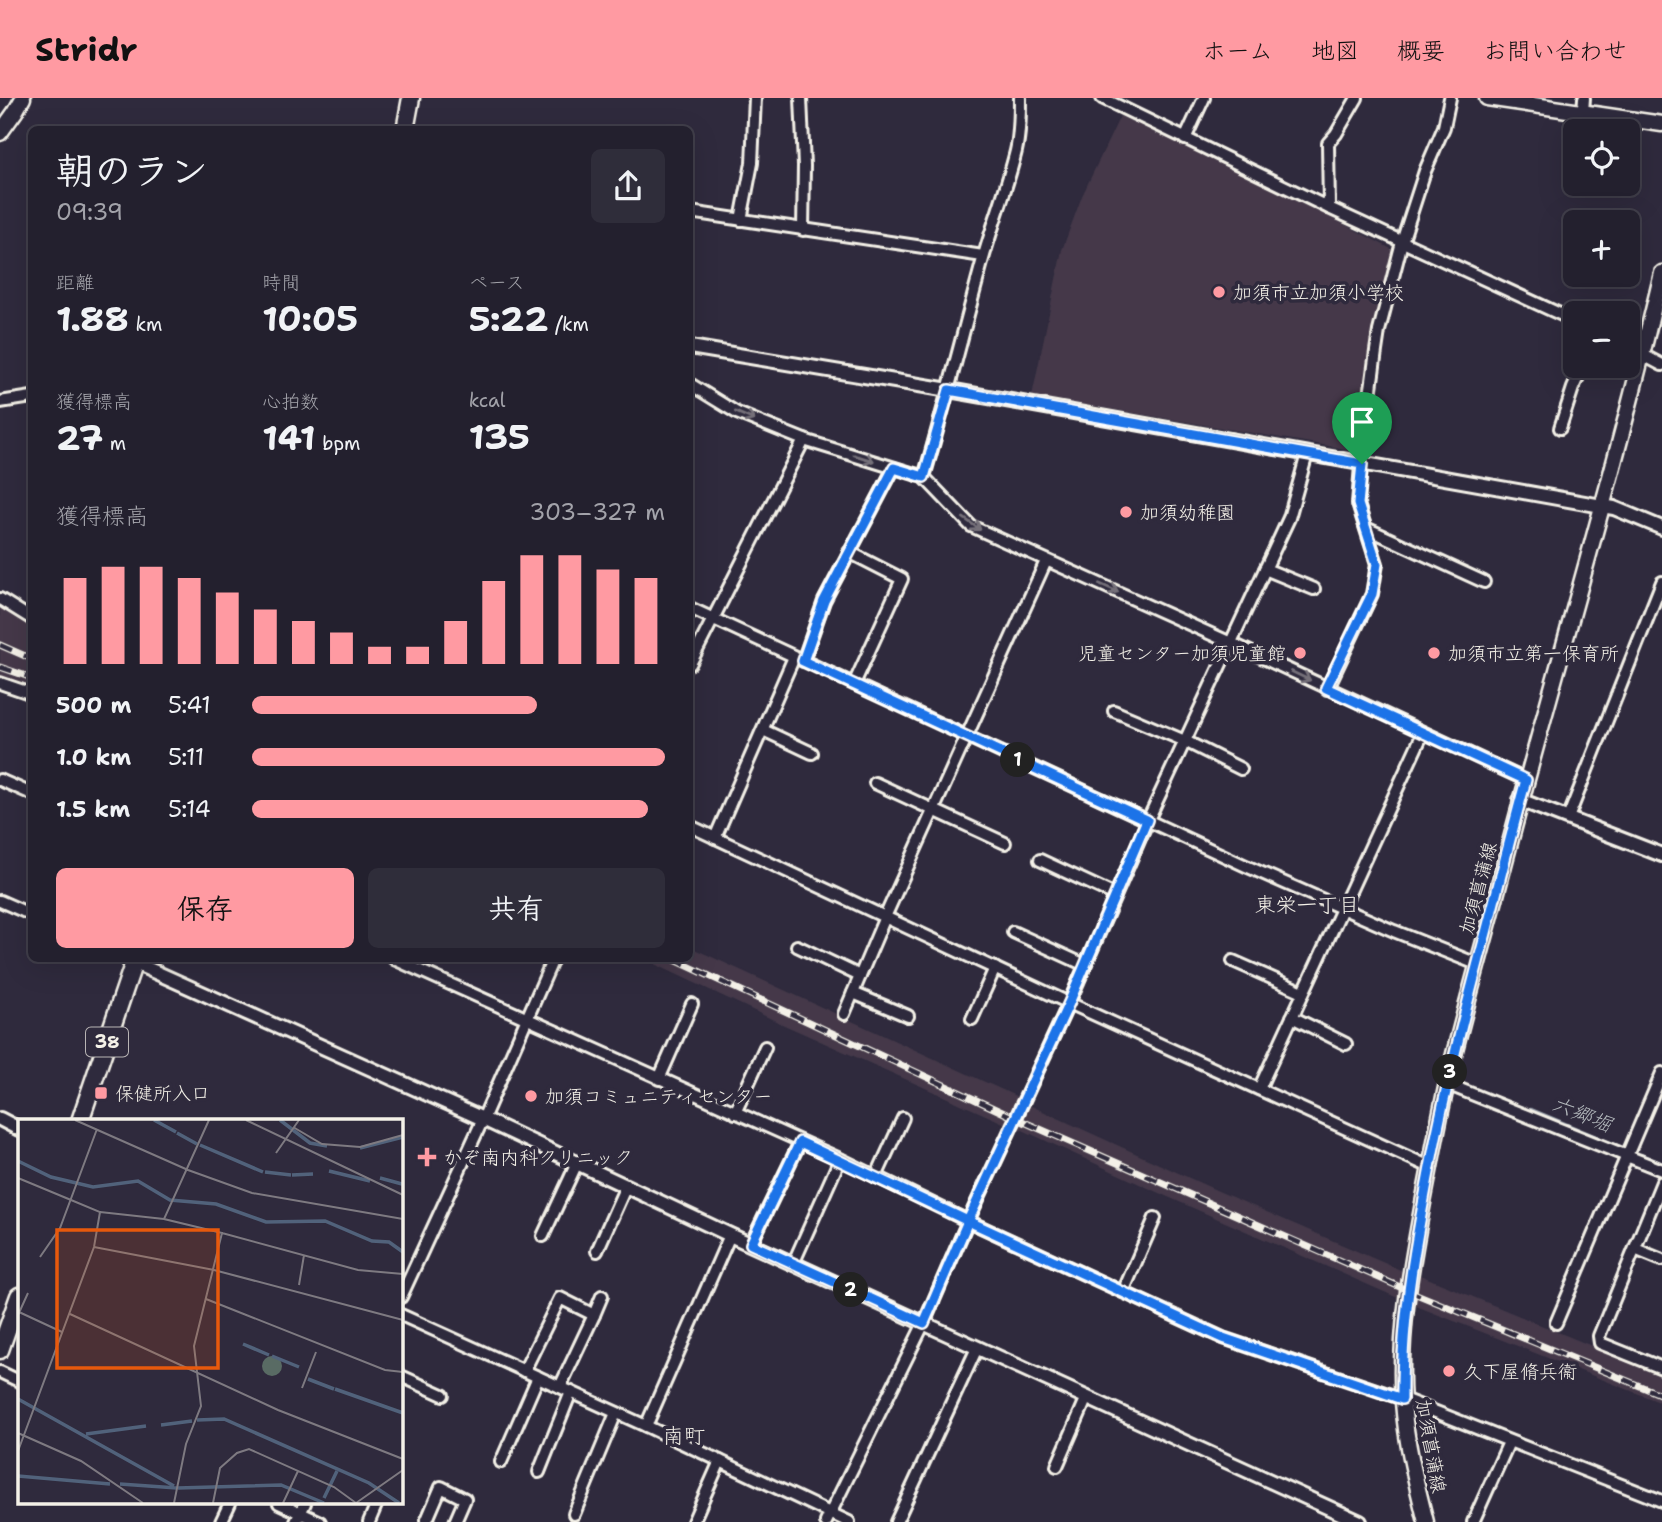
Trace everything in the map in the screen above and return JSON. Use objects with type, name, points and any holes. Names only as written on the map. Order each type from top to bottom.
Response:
[{"type":"main road","points":[[0,133],[23,98]]},
{"type":"main road","points":[[406,126],[411,98]]},
{"type":"main road","points":[[1487,98],[1584,105],[1662,124]]},
{"type":"main road","name":"加須菖蒲線","points":[[1426,1522],[1406,1434],[1402,1399],[1403,1347],[1415,1245],[1447,1084],[1477,964],[1643,356],[1662,273]]},
{"type":"main road","name":"38","points":[[81,1119],[131,962]]},
{"type":"main road","points":[[0,1350],[18,1299]]},
{"type":"street","points":[[741,220],[752,163],[755,98]]},
{"type":"street","points":[[801,98],[803,230]]},
{"type":"street","points":[[924,477],[1016,150],[1020,98]]},
{"type":"street","points":[[1102,98],[1329,208],[1563,316]]},
{"type":"street","points":[[1185,139],[1204,98]]},
{"type":"street","points":[[1329,208],[1328,143],[1357,98]]},
{"type":"street","points":[[1326,688],[1372,594],[1377,564],[1358,504],[1379,331],[1402,242],[1425,171],[1444,127],[1450,98]]},
{"type":"street","points":[[693,212],[984,256]]},
{"type":"street","points":[[693,347],[1614,508],[1662,528]]},
{"type":"street","points":[[1640,354],[1662,365]]},
{"type":"street","points":[[1560,428],[1578,378]]},
{"type":"street","points":[[693,391],[737,413],[804,440],[924,477],[971,526],[1526,780]]},
{"type":"street","points":[[0,402],[28,398]]},
{"type":"street","points":[[693,658],[804,440]]},
{"type":"street","points":[[828,1518],[924,1323],[1069,1003],[1147,820],[1289,518],[1307,454]]},
{"type":"street","points":[[715,838],[824,601],[894,468]]},
{"type":"street","points":[[1366,528],[1484,582]]},
{"type":"street","points":[[849,552],[902,579],[854,684]]},
{"type":"street","points":[[844,1014],[1046,561]]},
{"type":"street","points":[[1265,569],[1314,589]]},
{"type":"street","points":[[1568,818],[1658,602],[1662,582]]},
{"type":"street","points":[[0,599],[28,616]]},
{"type":"street","points":[[693,609],[1246,866],[1477,964]]},
{"type":"street","points":[[0,682],[28,692]]},
{"type":"street","points":[[1114,711],[1185,741],[1241,769]]},
{"type":"street","points":[[763,730],[812,753]]},
{"type":"street","points":[[1259,1089],[1423,733]]},
{"type":"street","points":[[0,780],[28,792]]},
{"type":"street","points":[[875,783],[1005,843]]},
{"type":"street","points":[[1520,800],[1662,855]]},
{"type":"street","points":[[693,827],[1069,1003],[1430,1167]]},
{"type":"street","points":[[1040,860],[1115,895]]},
{"type":"street","points":[[0,901],[28,913]]},
{"type":"street","points":[[1013,932],[1085,965]]},
{"type":"street","points":[[797,946],[860,975]]},
{"type":"street","points":[[1233,961],[1303,992]]},
{"type":"street","points":[[136,962],[1360,1522]]},
{"type":"street","points":[[401,962],[840,1159],[1223,1338],[1402,1399],[1662,1501]]},
{"type":"street","points":[[402,1295],[552,962]]},
{"type":"street","points":[[972,1019],[995,968]]},
{"type":"street","points":[[853,993],[908,1016]]},
{"type":"street","points":[[659,1079],[692,1004]]},
{"type":"street","points":[[1292,1017],[1346,1044]]},
{"type":"street","points":[[735,1113],[765,1047]]},
{"type":"street","points":[[1556,1324],[1662,1073]]},
{"type":"street","points":[[1447,1084],[1662,1170]]},
{"type":"street","points":[[876,1177],[903,1118]]},
{"type":"street","points":[[0,1119],[18,1128]]},
{"type":"street","points":[[751,1244],[800,1142]]},
{"type":"street","points":[[793,1264],[840,1159]]},
{"type":"street","points":[[543,1237],[577,1163]]},
{"type":"street","points":[[1662,1182],[1599,1336],[1600,1343],[1662,1368]]},
{"type":"street","points":[[597,1251],[626,1186]]},
{"type":"street","points":[[1122,1292],[1155,1218]]},
{"type":"street","points":[[646,1426],[730,1235]]},
{"type":"street","points":[[1635,1249],[1662,1260]]},
{"type":"street","points":[[538,1472],[565,1389],[602,1296]]},
{"type":"street","points":[[524,1371],[560,1298],[594,1315]]},
{"type":"street","points":[[402,1315],[720,1461],[828,1518],[849,1522]]},
{"type":"street","points":[[897,1522],[977,1348]]},
{"type":"street","points":[[0,1372],[18,1381]]},
{"type":"street","points":[[402,1376],[443,1395]]},
{"type":"street","points":[[501,1462],[538,1377]]},
{"type":"street","points":[[1057,1466],[1087,1397]]},
{"type":"street","points":[[573,1514],[617,1413]]},
{"type":"street","points":[[1473,1522],[1509,1442]]},
{"type":"street","points":[[693,1522],[720,1461]]},
{"type":"street","points":[[426,1522],[441,1487],[465,1499],[455,1522]]},
{"type":"street","points":[[221,1522],[230,1504]]},
{"type":"street","points":[[281,1504],[320,1522]]},
{"type":"street","points":[[369,1522],[377,1504]]},
{"type":"shaded area","name":"加須市立加須小学校","points":[[1120,116],[1264,182],[1395,251],[1373,332],[1358,451],[1032,396],[1062,250],[1082,196]]},
{"type":"shaded area","points":[[0,605],[28,625],[28,687],[0,677]]},
{"type":"shaded area","points":[[693,948],[1020,1098],[1008,1125],[650,962],[693,962]]},
{"type":"shaded area","points":[[1027,1104],[1405,1272],[1402,1292],[1398,1298],[1016,1127]]},
{"type":"shaded area","points":[[1420,1275],[1662,1375],[1662,1403],[1416,1306],[1416,1280]]},
{"type":"waterway","name":"六郷堀","points":[[1531,1110],[1620,1147]]},
{"type":"waterway","name":"六郷堀","points":[[1641,1155],[1658,1162]]},
{"type":"railway","points":[[0,645],[28,657]]},
{"type":"railway","points":[[0,667],[28,677]]},
{"type":"railway","points":[[679,962],[1015,1118],[1409,1291],[1662,1395]]},
{"type":"place","name":"加須市立加須小学校","points":[[1219,292]]},
{"type":"place","name":"加須幼稚園","points":[[1126,512]]},
{"type":"place","name":"児童センター加須児童館","points":[[1300,653]]},
{"type":"place","name":"加須市立第一保育所","points":[[1434,653]]},
{"type":"place","name":"保健所入口","points":[[101,1093]]},
{"type":"place","name":"加須コミュニティセンター","points":[[531,1096]]},
{"type":"place","name":"かぞ南内科クリニック","points":[[427,1157]]},
{"type":"place","name":"久下屋脩兵衞","points":[[1449,1371]]},
{"type":"district","name":"東栄一丁目","points":[[1307,905]]},
{"type":"district","name":"南町","points":[[684,1436]]},
{"type":"route","points":[[1362,464],[949,390],[924,477],[894,468],[824,601],[803,661],[1147,820],[1069,1003],[968,1221],[800,1142],[751,1244],[924,1323],[968,1221],[1223,1338],[1402,1399],[1409,1291],[1430,1167],[1447,1084],[1526,780],[1326,688],[1372,594],[1377,564],[1358,504],[1362,464]]}]
